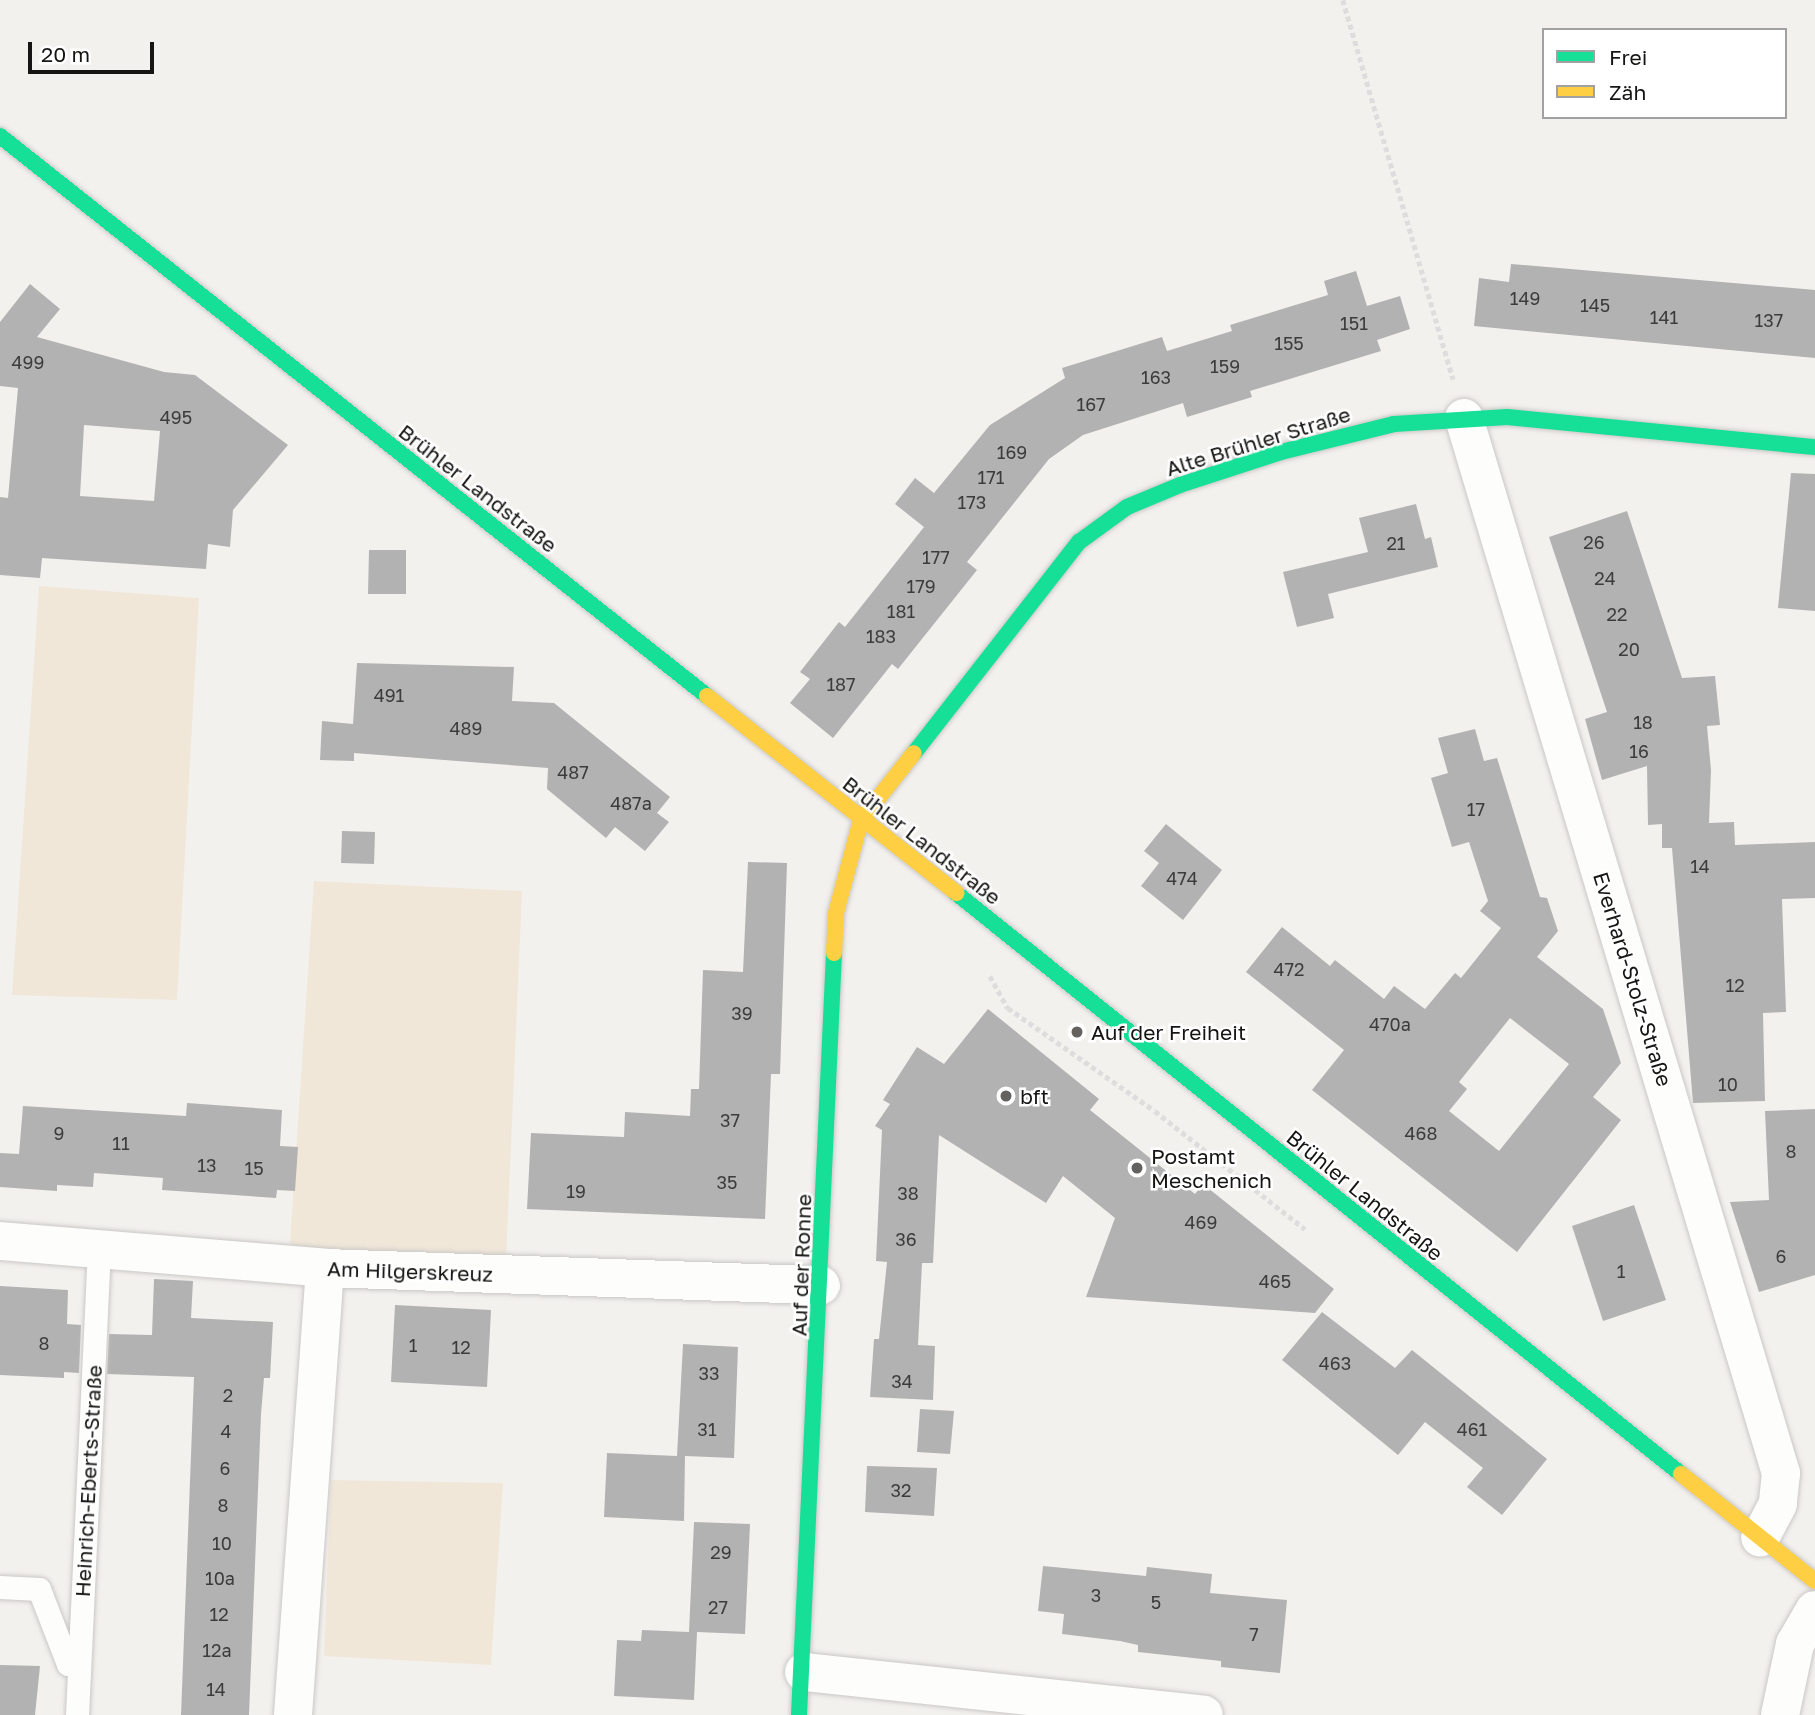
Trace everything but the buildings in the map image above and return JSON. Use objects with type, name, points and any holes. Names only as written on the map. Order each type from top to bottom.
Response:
[{"type":"street","name":"Brühler Landstraße","points":[[0,136],[1815,1581]]},
{"type":"street","name":"Alte Brühler Straße","points":[[861,820],[1079,542],[1127,507],[1282,452],[1394,424],[1507,417],[1815,447]]},
{"type":"street","name":"Everhard-Stolz-Straße","points":[[1464,418],[1781,1473],[1777,1504],[1760,1538]]},
{"type":"street","name":"Auf der Ronne","points":[[799,1715],[804,1672],[836,914],[861,820]]},
{"type":"street","name":"Am Hilgerskreuz","points":[[0,1241],[99,1247],[325,1268],[821,1285]]},
{"type":"street","points":[[293,1715],[325,1268]]},
{"type":"street","points":[[1780,1715],[1796,1644],[1815,1610]]},
{"type":"street","points":[[804,1672],[1204,1715]]},
{"type":"lane","name":"Heinrich-Eberts-Straße","points":[[77,1715],[99,1247]]},
{"type":"lane","points":[[0,1587],[39,1589],[68,1664],[79,1665]]},
{"type":"path","points":[[1343,0],[1464,418]]},
{"type":"shaded area","points":[[39,586],[199,598],[177,1000],[12,995]]},
{"type":"shaded area","points":[[314,881],[522,891],[506,1260],[305,1249],[290,1243]]},
{"type":"shaded area","points":[[331,1480],[503,1483],[491,1665],[324,1656]]},
{"type":"traffic: fast","points":[[0,136],[707,696]]},
{"type":"traffic: fast","points":[[914,753],[1079,542],[1127,507],[1180,485],[1281,452],[1394,424],[1507,417],[1815,447]]},
{"type":"traffic: fast","points":[[956,893],[1681,1474]]},
{"type":"traffic: fast","points":[[799,1715],[834,953]]},
{"type":"traffic: slow","points":[[707,696],[956,893]]},
{"type":"traffic: slow","points":[[834,953],[836,913],[861,820],[914,753]]},
{"type":"traffic: slow","points":[[1681,1474],[1815,1581]]},
{"type":"place","name":"Auf der Freiheit","points":[[1077,1032]]},
{"type":"place","name":"bft","points":[[1006,1096]]},
{"type":"place","name":"Postamt Meschenich","points":[[1137,1168]]}]
